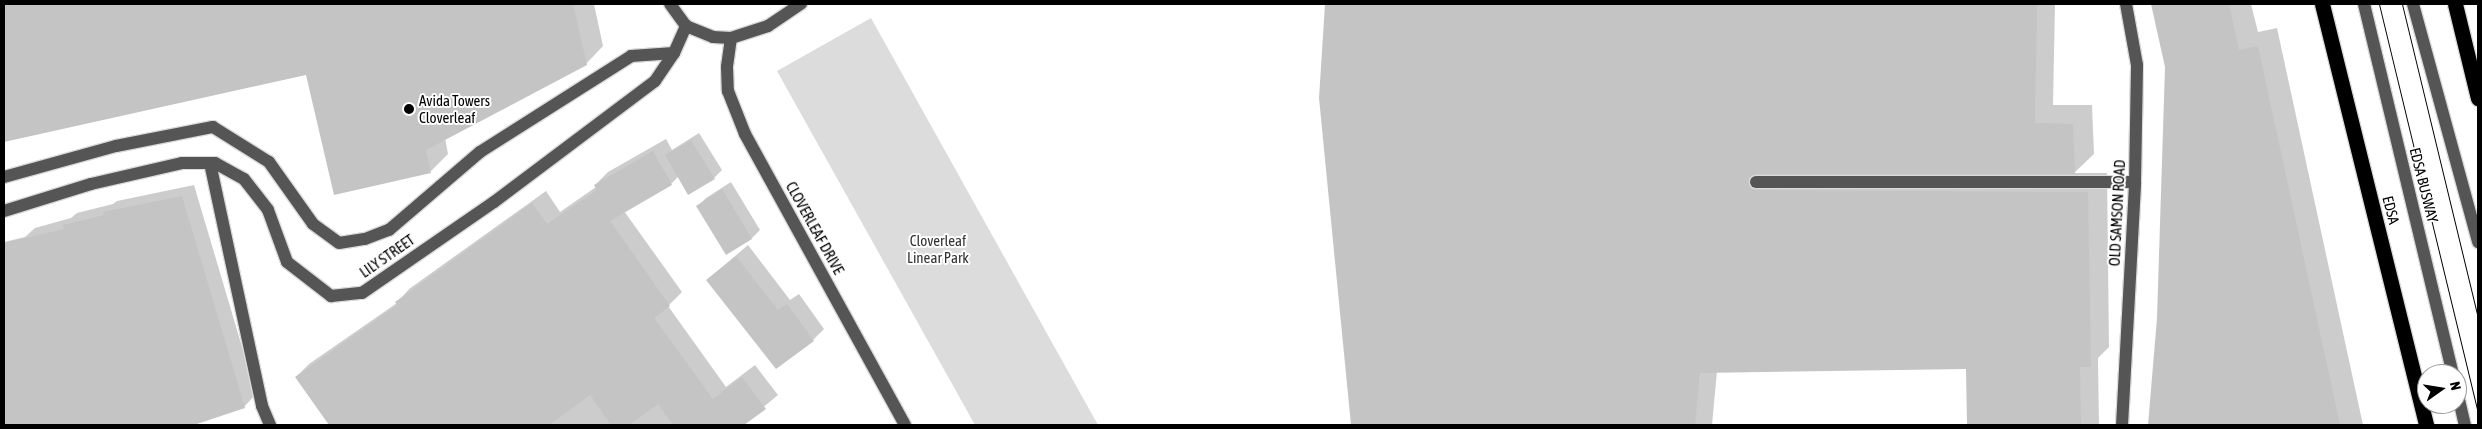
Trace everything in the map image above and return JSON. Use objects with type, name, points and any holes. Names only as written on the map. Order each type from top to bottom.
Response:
[{"type":"highway","name":"EDSA","points":[[2322,4],[2426,425]]},
{"type":"highway","points":[[2455,4],[2478,98]]},
{"type":"street","points":[[670,4],[686,26],[712,37],[731,38],[768,26],[801,4]]},
{"type":"street","name":"OLD SAMSON ROAD","points":[[2122,425],[2135,182],[2137,65],[2126,4]]},
{"type":"street","name":"EDSA BUSWAY","points":[[2364,4],[2451,364]]},
{"type":"street","points":[[2413,4],[2478,242]]},
{"type":"street","name":"LILY STREET","points":[[4,211],[91,184],[182,163],[214,162],[244,179],[268,210],[288,262],[331,296],[362,293],[494,202],[655,81],[674,52],[686,26]]},
{"type":"street","name":"CLOVERLEAF DRIVE","points":[[731,38],[727,67],[728,91],[745,134],[905,425]]},
{"type":"street","points":[[4,177],[116,146],[212,127],[269,162],[313,224],[339,243],[365,239],[389,230],[480,152],[631,56],[674,52]]},
{"type":"street","points":[[210,163],[262,406],[270,425]]},
{"type":"street","points":[[1756,182],[2135,182]]},
{"type":"green space","name":"Cloverleaf Linear Park","points":[[871,18],[1098,425],[975,425],[777,71]]},
{"type":"building","name":"Avida Towers Cloverleaf","points":[[4,4],[573,4],[587,65],[426,150],[431,173],[334,195],[306,75],[4,142]]},
{"type":"building","points":[[1325,4],[2037,4],[2035,123],[2073,124],[2075,174],[1756,174],[1749,178],[1748,182],[1752,189],[1756,190],[2088,192],[2091,367],[2080,367],[2081,425],[1967,425],[1966,369],[1700,373],[1695,425],[1351,425],[1319,98]]},
{"type":"building","points":[[2151,4],[2229,4],[2239,50],[2258,46],[2340,425],[2148,425],[2157,318],[2165,67]]},
{"type":"building","points":[[691,140],[715,179],[688,195],[665,155]]},
{"type":"building","points":[[653,151],[672,185],[610,221],[670,306],[654,318],[713,399],[742,377],[766,409],[744,425],[673,425],[658,404],[629,425],[611,425],[590,395],[549,425],[329,425],[295,377],[397,305],[395,302],[532,203],[547,224],[597,190],[594,185]]},
{"type":"building","points":[[722,189],[752,239],[726,255],[696,206]]},
{"type":"building","points":[[182,196],[245,408],[194,425],[4,425],[4,243],[64,229],[63,225],[104,215],[103,212]]},
{"type":"building","points":[[736,256],[778,310],[787,304],[814,341],[776,369],[706,280]]},
{"type":"tram line","points":[[2379,4],[2478,412]]},
{"type":"tram line","points":[[2402,4],[2478,319]]},
{"type":"place","name":"Avida Towers Cloverleaf","points":[[409,109]]}]
